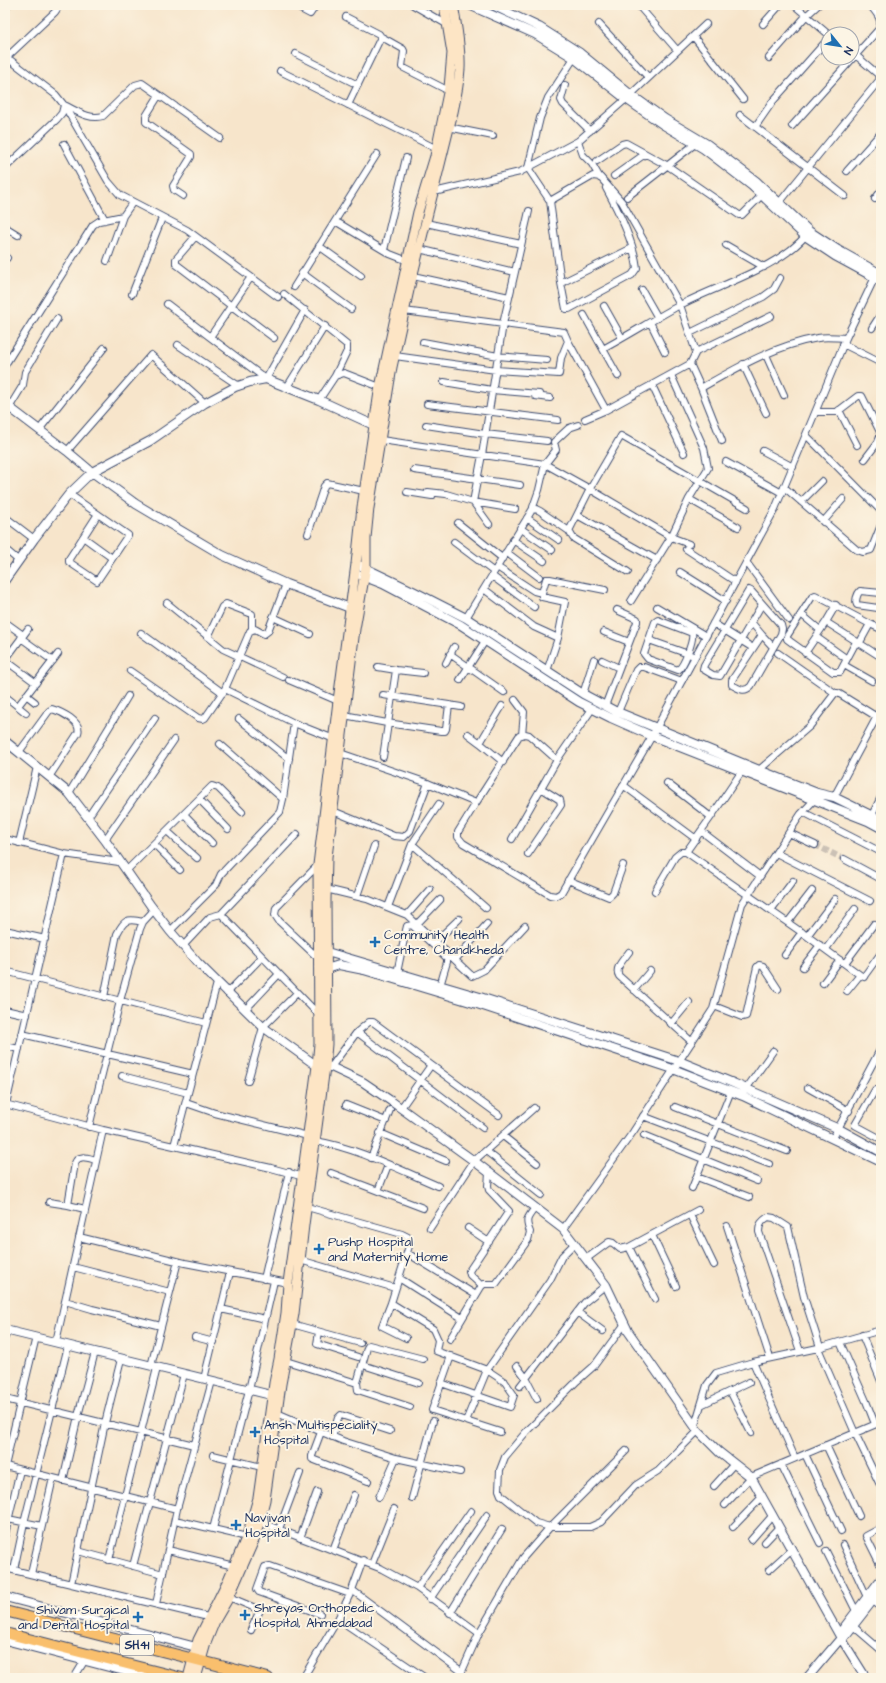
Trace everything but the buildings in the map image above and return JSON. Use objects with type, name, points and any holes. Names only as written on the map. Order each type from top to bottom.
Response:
[{"type":"main road","points":[[196,1678],[196,1647],[208,1617],[265,1500],[277,1413],[276,1396],[279,1359],[286,1313],[288,1283],[325,1067],[327,1044],[327,857],[355,630],[365,572],[366,538],[381,440],[378,427],[380,387],[418,212],[437,149],[449,91],[452,70],[452,53],[444,5]]},
{"type":"main road","points":[[325,1067],[319,1015],[318,865],[364,491],[404,311],[434,192],[448,127],[453,112],[460,70],[460,52],[452,5]]},
{"type":"main road","points":[[188,1678],[196,1659],[206,1643],[215,1621],[229,1597],[254,1540],[262,1467],[276,1396],[286,1361],[292,1324],[307,1207],[306,1178]]},
{"type":"main road","name":"SH41","points":[[5,1611],[268,1678]]},
{"type":"main road","name":"SH41","points":[[5,1633],[182,1678]]},
{"type":"street","points":[[55,5],[57,9],[55,12],[6,57],[56,95],[64,105],[108,181],[120,195],[132,203],[186,230],[251,277],[305,310],[347,345],[348,348],[335,376],[319,400]]},
{"type":"street","points":[[293,5],[310,14],[316,5]]},
{"type":"street","points":[[413,5],[448,25]]},
{"type":"street","points":[[469,5],[535,34],[574,58],[628,97],[707,144],[756,181],[807,233]]},
{"type":"street","points":[[492,5],[539,27],[580,53],[628,97],[662,124],[716,158],[807,233],[838,250],[879,276],[844,341],[775,509],[747,563],[652,736],[561,893],[556,896],[550,895],[462,843],[458,837],[458,832],[476,803],[522,735],[524,712],[515,700]]},
{"type":"street","points":[[638,5],[677,50]]},
{"type":"street","points":[[762,24],[780,5]]},
{"type":"street","points":[[794,5],[820,27]]},
{"type":"street","points":[[769,58],[806,16],[818,5]]},
{"type":"street","points":[[860,48],[879,29],[881,24],[880,19],[870,5]]},
{"type":"street","points":[[346,17],[403,49],[402,68],[449,91]]},
{"type":"street","points":[[599,24],[648,77]]},
{"type":"street","points":[[434,192],[520,172],[578,141],[628,97],[706,24]]},
{"type":"street","points":[[348,105],[380,40],[380,36]]},
{"type":"street","points":[[693,36],[743,99]]},
{"type":"street","points":[[755,127],[773,101],[820,48]]},
{"type":"street","points":[[296,54],[358,85]]},
{"type":"street","points":[[574,58],[548,98],[540,118],[528,168],[550,201],[564,307],[568,310],[632,275],[637,268],[632,248],[616,206],[592,164],[583,155],[578,141]]},
{"type":"street","points":[[779,203],[881,78],[860,59]]},
{"type":"street","points":[[792,126],[844,66]]},
{"type":"street","points":[[280,71],[437,149]]},
{"type":"street","points":[[64,105],[92,118],[103,116],[134,85],[142,83],[220,138]]},
{"type":"street","points":[[565,85],[561,100],[562,104],[590,130]]},
{"type":"street","points":[[159,95],[146,116],[146,122],[191,154],[191,157],[173,186],[174,190],[183,196]]},
{"type":"street","points":[[5,168],[57,119],[62,113],[64,105]]},
{"type":"street","points":[[740,115],[846,196]]},
{"type":"street","points":[[448,127],[493,136]]},
{"type":"street","points":[[847,171],[881,133]]},
{"type":"street","points":[[597,161],[624,143],[668,166],[736,215],[742,215],[762,195]]},
{"type":"street","points":[[64,144],[105,220]]},
{"type":"street","points":[[627,197],[695,144]]},
{"type":"street","points":[[294,287],[377,154]]},
{"type":"street","points":[[614,176],[645,154]]},
{"type":"street","points":[[384,250],[406,158]]},
{"type":"street","points":[[550,201],[593,176],[600,177],[622,202],[680,305],[696,352]]},
{"type":"street","points":[[875,199],[881,191]]},
{"type":"street","points":[[107,261],[123,216],[132,203]]},
{"type":"street","points":[[473,502],[486,434],[503,324],[529,211]]},
{"type":"street","points":[[5,365],[93,225],[99,221],[123,216]]},
{"type":"street","points":[[132,294],[162,218]]},
{"type":"street","points":[[335,221],[384,250],[408,262]]},
{"type":"street","points":[[426,223],[521,244]]},
{"type":"street","points":[[5,227],[18,235]]},
{"type":"street","points":[[603,349],[680,305],[764,267],[782,256],[807,233]]},
{"type":"street","points":[[195,237],[176,259],[175,263],[274,338]]},
{"type":"street","points":[[726,245],[764,267]]},
{"type":"street","points":[[319,246],[361,276]]},
{"type":"street","points":[[561,283],[632,248]]},
{"type":"street","points":[[419,249],[515,272]]},
{"type":"street","points":[[302,273],[351,309]]},
{"type":"street","points":[[413,276],[509,298]]},
{"type":"street","points":[[210,337],[251,277]]},
{"type":"street","points":[[690,334],[762,297],[774,288],[780,278]]},
{"type":"street","points":[[642,290],[658,318]]},
{"type":"street","points":[[167,304],[266,379],[319,400],[378,427]]},
{"type":"street","points":[[604,306],[622,338]]},
{"type":"street","points":[[5,580],[68,494],[92,472],[150,441],[205,403],[239,386],[266,379],[305,310]]},
{"type":"street","points":[[404,311],[564,332],[606,410]]},
{"type":"street","points":[[872,328],[881,314]]},
{"type":"street","points":[[584,315],[618,376]]},
{"type":"street","points":[[585,419],[606,410],[690,364],[696,352],[771,316]]},
{"type":"street","points":[[57,320],[25,372],[22,385],[7,406],[136,504],[222,555],[286,584],[350,608]]},
{"type":"street","points":[[650,322],[665,352]]},
{"type":"street","points":[[286,387],[325,326]]},
{"type":"street","points":[[702,388],[743,364],[766,355],[780,347],[819,337],[844,341],[881,363]]},
{"type":"street","points":[[395,356],[496,370],[558,374],[561,358],[568,341]]},
{"type":"street","points":[[423,342],[498,356],[547,360]]},
{"type":"street","points":[[178,345],[239,386]]},
{"type":"street","points":[[39,430],[104,348]]},
{"type":"street","points":[[67,451],[151,355],[205,403]]},
{"type":"street","points":[[766,355],[784,395]]},
{"type":"street","points":[[690,364],[702,388],[722,441]]},
{"type":"street","points":[[743,364],[766,413]]},
{"type":"street","points":[[335,376],[344,373],[380,387]]},
{"type":"street","points":[[631,601],[671,537],[690,499],[708,468],[704,448],[671,375]]},
{"type":"street","points":[[444,382],[550,398]]},
{"type":"street","points":[[652,385],[684,453]]},
{"type":"street","points":[[492,390],[539,394]]},
{"type":"street","points":[[816,412],[837,412],[858,396],[863,397],[880,434],[878,442],[865,459]]},
{"type":"street","points":[[427,404],[558,420]]},
{"type":"street","points":[[840,410],[857,445]]},
{"type":"street","points":[[426,425],[547,441]]},
{"type":"street","points":[[533,507],[540,490],[545,464],[556,450],[554,442],[569,428],[578,425]]},
{"type":"street","points":[[806,435],[881,511]]},
{"type":"street","points":[[569,531],[590,489],[621,436],[747,508]]},
{"type":"street","points":[[381,440],[545,464],[687,546],[736,582]]},
{"type":"street","points":[[763,451],[793,467]]},
{"type":"street","points":[[726,462],[783,490],[801,502],[841,538],[857,550],[863,552],[871,550],[881,525]]},
{"type":"street","points":[[414,470],[520,485]]},
{"type":"street","points":[[801,502],[822,481]]},
{"type":"street","points":[[308,534],[324,486],[327,483],[364,491]]},
{"type":"street","points":[[407,492],[515,509]]},
{"type":"street","points":[[428,492],[446,494],[473,502],[489,524]]},
{"type":"street","points":[[68,494],[98,514],[128,535],[97,581],[70,562],[70,557],[98,514]]},
{"type":"street","points":[[690,499],[738,527]]},
{"type":"street","points":[[823,522],[843,499]]},
{"type":"street","points":[[466,618],[532,510],[536,509],[569,531],[573,538],[628,572]]},
{"type":"street","points":[[577,514],[657,560]]},
{"type":"street","points":[[5,516],[34,539]]},
{"type":"street","points":[[527,518],[559,540]]},
{"type":"street","points":[[458,523],[504,555],[539,576]]},
{"type":"street","points":[[520,528],[552,550]]},
{"type":"street","points":[[83,537],[112,558]]},
{"type":"street","points":[[513,540],[544,561]]},
{"type":"street","points":[[454,542],[494,572],[534,607]]},
{"type":"street","points":[[5,549],[19,561]]},
{"type":"street","points":[[747,563],[789,620]]},
{"type":"street","points":[[355,569],[365,572],[466,618],[583,694],[605,706],[759,770],[834,797],[881,820]]},
{"type":"street","points":[[365,572],[462,625],[573,699],[592,709],[652,736],[868,821],[881,828]]},
{"type":"street","points":[[494,572],[534,591],[542,593]]},
{"type":"street","points":[[680,572],[726,601]]},
{"type":"street","points":[[547,671],[558,638],[565,602],[542,597],[542,593],[548,578],[605,590]]},
{"type":"street","points":[[252,630],[255,629],[264,634],[266,633],[286,584]]},
{"type":"street","points":[[484,590],[534,628],[558,638]]},
{"type":"street","points":[[762,604],[720,676],[717,677],[703,669],[724,630],[749,590],[751,591],[781,625],[782,629],[750,686],[747,690],[742,691],[732,685],[732,680],[762,635]]},
{"type":"street","points":[[881,593],[860,590],[856,603],[857,605],[878,608],[881,604]]},
{"type":"street","points":[[870,624],[840,672],[833,672],[787,639],[787,636],[812,597],[815,595],[881,629]]},
{"type":"street","points":[[167,602],[223,649],[286,679],[338,701]]},
{"type":"street","points":[[130,671],[198,718],[206,718],[224,691],[240,658],[250,631],[252,630],[252,614],[226,604],[222,607],[208,637]]},
{"type":"street","points":[[806,652],[836,605]]},
{"type":"street","points":[[657,607],[706,636]]},
{"type":"street","points":[[605,706],[630,642],[637,619],[617,610]]},
{"type":"street","points":[[801,614],[820,630]]},
{"type":"street","points":[[273,617],[310,634]]},
{"type":"street","points":[[658,620],[663,621],[692,633],[694,638],[688,654],[681,668],[678,670],[646,657],[644,654],[655,622],[658,620]]},
{"type":"street","points":[[5,622],[53,661]]},
{"type":"street","points":[[751,622],[773,647]]},
{"type":"street","points":[[826,622],[881,657]]},
{"type":"street","points":[[713,623],[753,648]]},
{"type":"street","points":[[28,628],[6,658],[36,683]]},
{"type":"street","points":[[604,632],[630,642]]},
{"type":"street","points":[[141,633],[224,691],[294,723],[334,739]]},
{"type":"street","points":[[816,637],[845,662],[872,681]]},
{"type":"street","points":[[649,640],[695,656]]},
{"type":"street","points":[[460,680],[485,641]]},
{"type":"street","points":[[446,663],[454,647]]},
{"type":"street","points":[[778,653],[835,693],[838,693],[877,717]]},
{"type":"street","points":[[18,706],[58,654]]},
{"type":"street","points":[[450,654],[504,692]]},
{"type":"street","points":[[583,694],[594,659]]},
{"type":"street","points":[[602,660],[619,668]]},
{"type":"street","points":[[378,667],[424,673]]},
{"type":"street","points":[[618,712],[636,670],[639,667],[644,667],[682,681]]},
{"type":"street","points":[[383,757],[396,670]]},
{"type":"street","points":[[759,770],[810,726],[835,693]]},
{"type":"street","points":[[26,695],[35,702]]},
{"type":"street","points":[[382,695],[461,707]]},
{"type":"street","points":[[5,696],[26,713]]},
{"type":"street","points":[[69,793],[128,696]]},
{"type":"street","points":[[344,715],[445,731],[449,705]]},
{"type":"street","points":[[480,743],[502,706]]},
{"type":"street","points":[[19,752],[52,709],[60,711],[78,725],[78,733],[49,777]]},
{"type":"street","points":[[512,839],[558,760],[592,709]]},
{"type":"street","points":[[834,797],[881,709]]},
{"type":"street","points":[[88,817],[155,718]]},
{"type":"street","points":[[239,719],[289,759]]},
{"type":"street","points":[[170,930],[216,885],[221,874],[280,812],[294,723]]},
{"type":"street","points":[[468,734],[503,762]]},
{"type":"street","points":[[522,735],[529,735],[558,760]]},
{"type":"street","points":[[106,840],[174,740]]},
{"type":"street","points":[[5,741],[69,793],[106,840],[154,910],[183,946],[217,983],[264,1028],[325,1067],[362,1082],[401,1108],[563,1229],[606,1285],[624,1325],[696,1428],[719,1452],[751,1477],[841,1637],[866,1678]]},
{"type":"street","points":[[220,744],[283,799]]},
{"type":"street","points":[[340,753],[426,783],[476,803]]},
{"type":"street","points":[[19,843],[37,767]]},
{"type":"street","points":[[686,852],[742,771]]},
{"type":"street","points":[[415,808],[426,783]]},
{"type":"street","points":[[333,811],[394,836],[404,837],[410,831],[426,783]]},
{"type":"street","points":[[667,783],[711,817]]},
{"type":"street","points":[[623,785],[696,839]]},
{"type":"street","points":[[127,870],[212,786],[215,786],[242,812]]},
{"type":"street","points":[[528,854],[561,805],[560,800],[541,788]]},
{"type":"street","points":[[563,1229],[606,1172],[714,1006],[742,904],[803,812],[820,793]]},
{"type":"street","points":[[872,815],[881,797]]},
{"type":"street","points":[[199,799],[228,829]]},
{"type":"street","points":[[388,907],[412,844],[439,804]]},
{"type":"street","points":[[803,812],[881,852]]},
{"type":"street","points":[[184,814],[212,843]]},
{"type":"street","points":[[167,831],[196,858]]},
{"type":"street","points":[[701,831],[760,876]]},
{"type":"street","points":[[789,833],[815,845]]},
{"type":"street","points":[[183,946],[210,917],[221,914],[297,834]]},
{"type":"street","points":[[5,839],[64,854],[120,862]]},
{"type":"street","points":[[154,844],[180,870]]},
{"type":"street","points":[[412,844],[486,908]]},
{"type":"street","points":[[357,896],[374,846]]},
{"type":"street","points":[[655,891],[675,857],[681,852],[686,852],[805,934],[860,975],[864,977],[881,953]]},
{"type":"street","points":[[776,853],[870,900]]},
{"type":"street","points":[[64,854],[6,1104],[103,1130],[289,1172],[306,1178]]},
{"type":"street","points":[[844,859],[881,879]]},
{"type":"street","points":[[568,880],[609,897],[613,893],[623,864]]},
{"type":"street","points":[[318,865],[276,908],[275,915],[279,921],[318,958]]},
{"type":"street","points":[[771,910],[793,881]]},
{"type":"street","points":[[326,889],[357,896],[407,915],[469,974],[474,976],[484,970],[525,926]]},
{"type":"street","points":[[407,915],[430,889]]},
{"type":"street","points":[[788,922],[812,891]]},
{"type":"street","points":[[785,955],[835,899]]},
{"type":"street","points":[[417,924],[440,900]]},
{"type":"street","points":[[826,949],[855,909]]},
{"type":"street","points":[[89,1126],[120,1001],[143,922],[154,910]]},
{"type":"street","points":[[221,914],[319,1015]]},
{"type":"street","points":[[104,997],[117,934],[121,926],[125,921],[131,919],[143,922]]},
{"type":"street","points":[[436,941],[459,919]]},
{"type":"street","points":[[455,960],[487,924]]},
{"type":"street","points":[[823,983],[874,924]]},
{"type":"street","points":[[397,973],[407,926],[412,925],[446,958],[447,962],[440,986]]},
{"type":"street","points":[[5,930],[45,938]]},
{"type":"street","points":[[803,967],[820,945]]},
{"type":"street","points":[[327,952],[679,1061],[839,1129],[881,1152]]},
{"type":"street","points":[[629,952],[618,968],[617,973],[619,976],[692,1042]]},
{"type":"street","points":[[227,993],[262,957]]},
{"type":"street","points":[[714,1006],[742,1017],[746,1016],[757,967],[759,965],[763,966],[778,989]]},
{"type":"street","points":[[326,969],[339,966],[364,970],[477,1004],[673,1069],[731,1091],[881,1162]]},
{"type":"street","points":[[5,971],[206,1023]]},
{"type":"street","points":[[634,990],[650,971]]},
{"type":"street","points":[[245,1010],[279,974]]},
{"type":"street","points":[[847,991],[860,975]]},
{"type":"street","points":[[174,1146],[217,983]]},
{"type":"street","points":[[248,1081],[264,1028],[297,993]]},
{"type":"street","points":[[671,1024],[690,1002]]},
{"type":"street","points":[[5,1010],[27,1015]]},
{"type":"street","points":[[325,1067],[357,1032],[369,1022],[373,1022],[499,1115]]},
{"type":"street","points":[[357,1032],[483,1128]]},
{"type":"street","points":[[22,1034],[193,1074]]},
{"type":"street","points":[[5,1046],[19,1049]]},
{"type":"street","points":[[833,1138],[849,1112],[881,1048]]},
{"type":"street","points":[[746,1089],[773,1051]]},
{"type":"street","points":[[401,1108],[431,1065]]},
{"type":"street","points":[[122,1076],[188,1093]]},
{"type":"street","points":[[808,1088],[849,1112]]},
{"type":"street","points":[[881,1093],[875,1090],[856,1125],[881,1139]]},
{"type":"street","points":[[692,1188],[731,1091]]},
{"type":"street","points":[[186,1103],[215,1113],[312,1138],[371,1158],[438,1186]]},
{"type":"street","points":[[346,1105],[386,1121]]},
{"type":"street","points":[[676,1107],[787,1151]]},
{"type":"street","points":[[430,1228],[474,1162],[534,1108]]},
{"type":"street","points":[[371,1158],[390,1110]]},
{"type":"street","points":[[643,1116],[769,1164]]},
{"type":"street","points":[[56,1342],[103,1130]]},
{"type":"street","points":[[380,1133],[446,1160]]},
{"type":"street","points":[[644,1135],[757,1180]]},
{"type":"street","points":[[503,1136],[537,1163]]},
{"type":"street","points":[[486,1151],[541,1195]]},
{"type":"street","points":[[68,1205],[76,1160],[80,1157],[96,1160]]},
{"type":"street","points":[[378,1191],[388,1165]]},
{"type":"street","points":[[264,1279],[289,1172]]},
{"type":"street","points":[[331,1173],[423,1208]]},
{"type":"street","points":[[482,1286],[470,1275],[469,1271],[509,1212],[489,1190],[489,1173]]},
{"type":"street","points":[[697,1176],[749,1197]]},
{"type":"street","points":[[49,1202],[85,1209]]},
{"type":"street","points":[[307,1207],[408,1237],[410,1243],[382,1326],[406,1338]]},
{"type":"street","points":[[450,1339],[482,1286],[484,1284],[496,1284],[528,1240],[530,1232],[526,1223],[527,1218],[535,1208]]},
{"type":"street","points":[[586,1259],[608,1242],[613,1243],[620,1249],[630,1247],[698,1210]]},
{"type":"street","points":[[690,1214],[714,1265]]},
{"type":"street","points":[[800,1351],[759,1232],[759,1225],[762,1220],[768,1217],[774,1218],[788,1226],[804,1297],[819,1348],[855,1433],[881,1487]]},
{"type":"street","points":[[727,1226],[770,1358]]},
{"type":"street","points":[[468,1228],[488,1242]]},
{"type":"street","points":[[652,1235],[676,1286]]},
{"type":"street","points":[[79,1237],[178,1261],[288,1283]]},
{"type":"street","points":[[466,1421],[487,1370],[550,1280],[562,1256],[574,1244]]},
{"type":"street","points":[[630,1247],[655,1299]]},
{"type":"street","points":[[406,1253],[476,1295]]},
{"type":"street","points":[[300,1260],[395,1288]]},
{"type":"street","points":[[109,1560],[140,1432],[161,1326],[178,1261]]},
{"type":"street","points":[[72,1267],[170,1292]]},
{"type":"street","points":[[156,1604],[177,1510],[194,1445],[208,1380],[214,1342],[230,1272]]},
{"type":"street","points":[[398,1278],[462,1318]]},
{"type":"street","points":[[213,1529],[249,1390],[274,1281]]},
{"type":"street","points":[[520,1386],[585,1302],[606,1285]]},
{"type":"street","points":[[65,1301],[161,1326]]},
{"type":"street","points":[[391,1303],[433,1329],[438,1340],[436,1351],[487,1370],[505,1382],[514,1395],[510,1408],[441,1383]]},
{"type":"street","points":[[221,1309],[265,1319]]},
{"type":"street","points":[[577,1312],[602,1331]]},
{"type":"street","points":[[292,1324],[360,1343]]},
{"type":"street","points":[[624,1325],[594,1366],[577,1380],[505,1457],[500,1470],[499,1490],[501,1495],[536,1523],[550,1527],[583,1528],[597,1524],[636,1485],[658,1471],[696,1428],[707,1385],[716,1373],[753,1362],[819,1348],[881,1330]]},
{"type":"street","points":[[319,1332],[317,1344],[358,1357]]},
{"type":"street","points":[[6,1333],[36,1337],[276,1396]]},
{"type":"street","points":[[862,1335],[881,1381]]},
{"type":"street","points":[[36,1337],[5,1466],[177,1510]]},
{"type":"street","points":[[195,1337],[214,1342]]},
{"type":"street","points":[[725,1505],[751,1477],[879,1423],[866,1401],[840,1342]]},
{"type":"street","points":[[410,1407],[358,1390],[357,1383],[369,1345],[423,1359]]},
{"type":"street","points":[[14,1570],[24,1522],[68,1346]]},
{"type":"street","points":[[64,1481],[94,1352]]},
{"type":"street","points":[[451,1356],[432,1410],[500,1432]]},
{"type":"street","points":[[71,1584],[105,1423],[121,1359]]},
{"type":"street","points":[[286,1361],[357,1383]]},
{"type":"street","points":[[753,1362],[795,1458]]},
{"type":"street","points":[[363,1365],[419,1382]]},
{"type":"street","points":[[516,1366],[526,1378],[537,1399]]},
{"type":"street","points":[[133,1566],[184,1374]]},
{"type":"street","points":[[701,1405],[749,1382]]},
{"type":"street","points":[[730,1391],[751,1433]]},
{"type":"street","points":[[5,1399],[194,1445]]},
{"type":"street","points":[[277,1413],[321,1432],[396,1458],[460,1472]]},
{"type":"street","points":[[332,1436],[338,1418],[341,1415],[390,1431]]},
{"type":"street","points":[[412,1498],[433,1421]]},
{"type":"street","points":[[321,1432],[312,1456],[312,1460],[368,1481]]},
{"type":"street","points":[[826,1445],[859,1516]]},
{"type":"street","points":[[459,1678],[479,1633],[523,1558],[550,1527],[626,1451]]},
{"type":"street","points":[[804,1454],[841,1531]]},
{"type":"street","points":[[213,1455],[262,1467]]},
{"type":"street","points":[[379,1497],[396,1458]]},
{"type":"street","points":[[714,1486],[734,1464]]},
{"type":"street","points":[[781,1464],[820,1543]]},
{"type":"street","points":[[5,1534],[20,1470]]},
{"type":"street","points":[[279,1530],[300,1473]]},
{"type":"street","points":[[31,1574],[53,1478]]},
{"type":"street","points":[[300,1538],[317,1492]]},
{"type":"street","points":[[333,1550],[354,1494]]},
{"type":"street","points":[[734,1527],[762,1496]]},
{"type":"street","points":[[372,1564],[394,1509]]},
{"type":"street","points":[[417,1588],[471,1510]]},
{"type":"street","points":[[430,1599],[487,1515]]},
{"type":"street","points":[[751,1540],[773,1515]]},
{"type":"street","points":[[8,1519],[42,1526]]},
{"type":"street","points":[[175,1520],[247,1537]]},
{"type":"street","points":[[256,1521],[382,1568],[417,1588],[430,1599],[479,1633]]},
{"type":"street","points":[[765,1542],[780,1527]]},
{"type":"street","points":[[881,1528],[866,1536],[881,1566]]},
{"type":"street","points":[[450,1613],[502,1529]]},
{"type":"street","points":[[843,1545],[870,1599],[881,1607]]},
{"type":"street","points":[[769,1570],[792,1549]]},
{"type":"street","points":[[168,1550],[234,1566]]},
{"type":"street","points":[[826,1551],[856,1611]]},
{"type":"street","points":[[78,1552],[163,1574]]},
{"type":"street","points":[[303,1678],[338,1619],[351,1592],[363,1560]]},
{"type":"street","points":[[320,1614],[259,1592],[257,1588],[265,1567],[270,1566],[351,1592],[461,1671]]},
{"type":"street","points":[[5,1568],[208,1617]]},
{"type":"street","points":[[808,1678],[841,1637],[853,1626],[881,1579]]},
{"type":"street","points":[[841,1637],[856,1611],[881,1590]]},
{"type":"street","points":[[5,1596],[196,1647]]},
{"type":"street","points":[[229,1597],[260,1610],[251,1630]]},
{"type":"street","points":[[338,1619],[424,1678]]},
{"type":"street","points":[[853,1626],[881,1650]]},
{"type":"street","points":[[5,1640],[151,1678]]},
{"type":"street","points":[[74,1678],[85,1660]]},
{"type":"tunnel","points":[[815,845],[844,859]]},
{"type":"place","name":"Community Health Centre, Chandkheda","points":[[375,942]]},
{"type":"place","name":"Pushp Hospital and Maternity Home","points":[[319,1249]]},
{"type":"place","name":"Ansh Multispeciality Hospital","points":[[255,1432]]},
{"type":"place","name":"Navjivan Hospital","points":[[236,1525]]},
{"type":"place","name":"Shreyas Orthopedic Hospital, Ahmedabad","points":[[245,1615]]},
{"type":"place","name":"Shivam Surgical and Dental Hospital","points":[[138,1617]]}]
